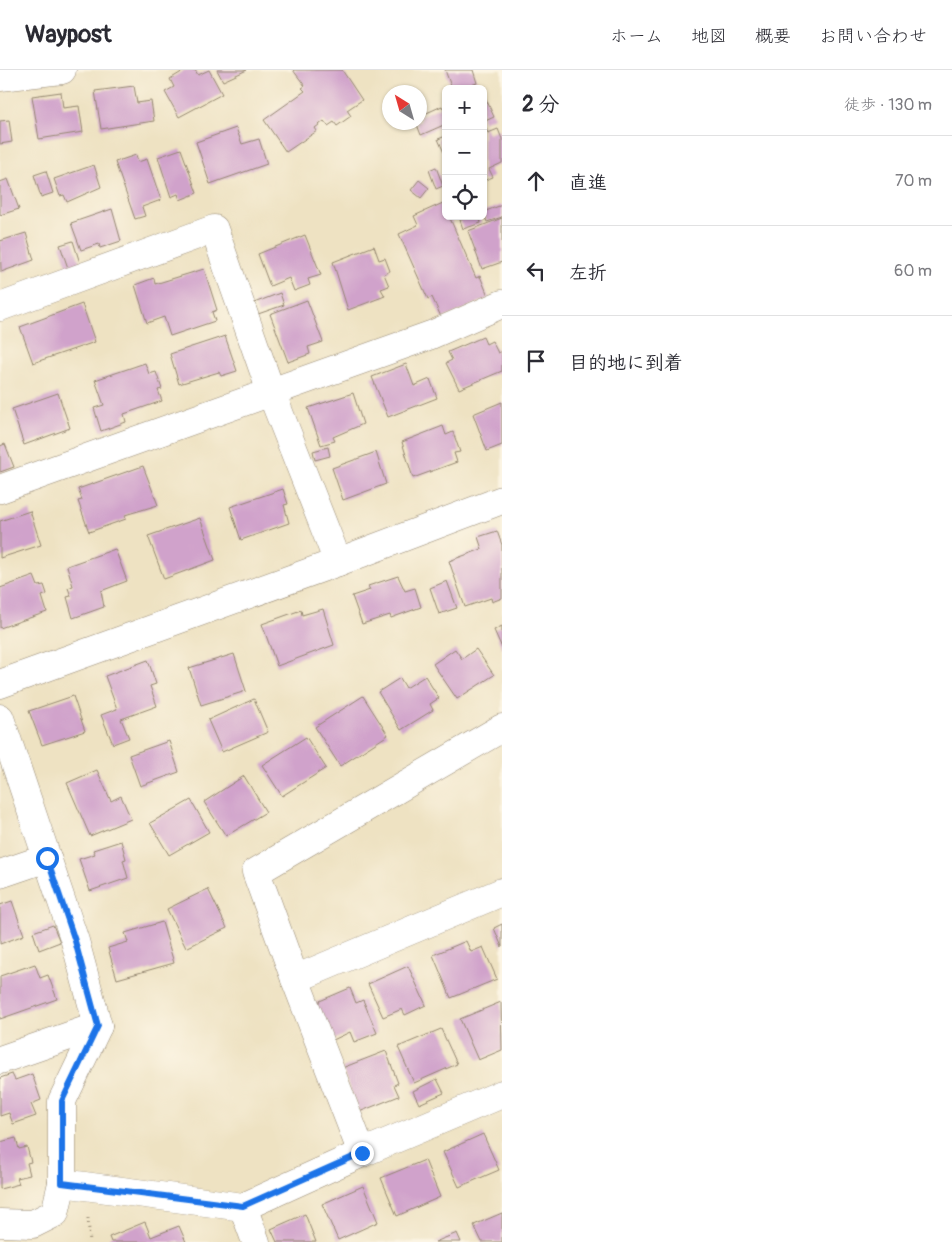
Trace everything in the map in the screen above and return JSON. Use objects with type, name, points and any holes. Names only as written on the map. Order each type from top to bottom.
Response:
[{"type":"street","points":[[0,77],[62,70]]},
{"type":"street","points":[[0,307],[214,229],[271,392],[338,562]]},
{"type":"street","points":[[0,489],[431,335],[502,304]]},
{"type":"street","points":[[0,684],[338,562],[502,500]]},
{"type":"street","points":[[0,718],[75,941],[98,1026],[62,1101],[62,1183],[55,1213],[33,1224],[0,1223]]},
{"type":"street","points":[[362,1153],[256,872],[502,728]]},
{"type":"street","points":[[0,874],[47,858]]},
{"type":"street","points":[[295,979],[502,892]]},
{"type":"street","points":[[0,1060],[98,1026]]},
{"type":"street","points":[[62,1183],[243,1206],[502,1094]]},
{"type":"street","points":[[243,1206],[256,1242]]},
{"type":"building","points":[[185,70],[195,70],[198,75],[209,70],[222,94],[179,117],[165,92],[174,87],[170,79]]},
{"type":"building","points":[[217,70],[247,70],[223,81]]},
{"type":"building","points":[[293,70],[342,70],[362,100],[347,110],[351,116],[337,126],[334,122],[328,126],[324,121],[315,128],[317,131],[286,152],[264,120],[305,91],[302,88],[305,86]]},
{"type":"building","points":[[445,70],[473,70],[477,83],[471,85],[451,85]]},
{"type":"building","points":[[134,86],[137,103],[151,101],[154,121],[101,129],[95,91]]},
{"type":"building","points":[[61,92],[63,108],[79,106],[83,132],[39,139],[32,96]]},
{"type":"building","points":[[487,101],[494,117],[487,120]]},
{"type":"building","points":[[442,106],[442,126],[421,135],[419,130],[427,130],[427,113]]},
{"type":"building","points":[[9,120],[12,142],[0,144],[0,121]]},
{"type":"building","points":[[236,128],[242,144],[259,139],[267,164],[210,184],[196,142]]},
{"type":"building","points":[[498,129],[502,139],[502,163],[489,169],[493,177],[487,179],[487,131],[488,133]]},
{"type":"building","points":[[442,138],[442,148],[438,139]]},
{"type":"building","points":[[181,149],[197,193],[180,200],[178,194],[171,197],[158,157]]},
{"type":"building","points":[[136,155],[138,162],[147,159],[161,200],[142,207],[145,216],[135,219],[115,162]]},
{"type":"building","points":[[94,165],[101,187],[67,202],[64,195],[60,196],[54,179]]},
{"type":"building","points":[[436,167],[442,186],[436,189],[429,170]]},
{"type":"building","points":[[46,171],[53,193],[41,197],[34,175]]},
{"type":"building","points":[[8,179],[19,209],[0,215],[0,182]]},
{"type":"building","points":[[419,180],[429,188],[421,198],[411,190]]},
{"type":"building","points":[[442,203],[442,220],[451,220],[476,278],[480,276],[489,298],[442,319],[432,297],[428,299],[399,234],[418,225],[414,216]]},
{"type":"building","points":[[502,205],[502,217],[487,222],[487,211]]},
{"type":"building","points":[[112,209],[121,241],[100,248],[99,244],[81,250],[71,223]]},
{"type":"building","points":[[502,218],[502,262],[482,269],[468,231]]},
{"type":"building","points":[[460,220],[480,220],[481,223],[463,229]]},
{"type":"building","points":[[26,233],[34,260],[1,272],[0,241]]},
{"type":"building","points":[[305,235],[321,275],[308,279],[310,285],[294,291],[289,278],[270,286],[258,254]]},
{"type":"building","points":[[73,241],[80,263],[68,268],[60,245]]},
{"type":"building","points":[[374,246],[379,260],[385,258],[390,271],[384,274],[389,286],[381,289],[385,296],[348,310],[333,262]]},
{"type":"building","points":[[204,269],[217,310],[212,312],[215,321],[170,336],[164,317],[147,323],[135,285],[154,278],[155,284]]},
{"type":"building","points":[[280,293],[284,305],[258,314],[254,303]]},
{"type":"building","points":[[307,300],[323,342],[308,347],[310,354],[288,362],[270,314]]},
{"type":"building","points":[[82,304],[95,342],[33,363],[20,327]]},
{"type":"building","points":[[225,336],[237,371],[221,376],[219,372],[179,384],[170,354]]},
{"type":"building","points":[[483,337],[486,344],[492,341],[498,353],[502,351],[502,371],[459,389],[446,363],[452,360],[448,352]]},
{"type":"building","points":[[145,363],[149,374],[156,372],[162,389],[158,390],[162,401],[124,414],[126,422],[101,431],[94,408],[104,405],[95,380]]},
{"type":"building","points":[[406,364],[414,386],[430,379],[437,398],[388,417],[372,377]]},
{"type":"building","points":[[58,393],[70,428],[24,445],[12,409]]},
{"type":"building","points":[[353,393],[363,424],[333,437],[335,441],[321,445],[308,408]]},
{"type":"building","points":[[502,402],[502,445],[487,451],[473,414]]},
{"type":"building","points":[[443,426],[446,435],[453,432],[460,452],[454,453],[457,462],[413,478],[402,442]]},
{"type":"building","points":[[5,444],[14,467],[0,472],[0,446]]},
{"type":"building","points":[[328,447],[330,456],[315,460],[313,451]]},
{"type":"building","points":[[376,452],[386,484],[343,500],[332,468]]},
{"type":"building","points":[[143,466],[158,505],[125,515],[126,519],[89,532],[78,501],[82,500],[78,489]]},
{"type":"building","points":[[283,489],[288,504],[284,505],[289,523],[241,540],[230,507]]},
{"type":"building","points":[[30,511],[41,545],[0,558],[0,521]]},
{"type":"building","points":[[200,518],[215,560],[164,579],[148,536]]},
{"type":"building","points":[[497,531],[502,545],[502,598],[492,602],[491,598],[465,607],[449,561],[482,549],[478,537]]},
{"type":"building","points":[[115,549],[127,581],[101,591],[104,607],[73,618],[67,597],[71,596],[68,588],[73,586],[67,566]]},
{"type":"building","points":[[34,576],[38,586],[44,585],[47,594],[42,596],[47,612],[0,628],[0,588]]},
{"type":"building","points":[[398,576],[405,591],[415,588],[421,607],[391,618],[390,615],[362,624],[352,596],[370,590],[368,586]]},
{"type":"building","points":[[447,581],[457,608],[439,614],[430,588]]},
{"type":"building","points":[[323,609],[334,645],[277,666],[262,624],[301,610],[302,615]]},
{"type":"building","points":[[502,626],[502,648],[494,630]]},
{"type":"building","points":[[455,649],[462,659],[476,649],[494,675],[457,699],[433,664]]},
{"type":"building","points":[[234,654],[246,691],[201,705],[189,668]]},
{"type":"building","points":[[148,660],[156,684],[150,686],[157,706],[121,719],[129,738],[113,744],[101,715],[117,709],[105,676]]},
{"type":"building","points":[[425,676],[439,698],[430,704],[433,710],[401,730],[378,692],[400,678],[406,688]]},
{"type":"building","points":[[73,696],[85,731],[42,745],[29,711]]},
{"type":"building","points":[[363,696],[388,735],[340,766],[315,727]]},
{"type":"building","points":[[254,699],[268,732],[222,752],[208,720]]},
{"type":"building","points":[[306,737],[326,768],[282,796],[262,765]]},
{"type":"building","points":[[169,741],[179,772],[140,786],[129,755]]},
{"type":"building","points":[[97,770],[111,801],[121,796],[131,819],[90,836],[67,783]]},
{"type":"building","points":[[244,776],[266,812],[226,836],[204,802]]},
{"type":"building","points":[[191,800],[209,832],[169,855],[150,823]]},
{"type":"building","points":[[121,841],[126,859],[123,860],[128,878],[90,891],[79,859],[95,854],[93,850]]},
{"type":"building","points":[[208,889],[227,928],[186,948],[167,909]]},
{"type":"building","points":[[12,901],[24,935],[0,944],[0,905]]},
{"type":"building","points":[[162,922],[174,963],[117,979],[108,948],[128,942],[125,933]]},
{"type":"building","points":[[502,924],[502,947],[494,928]]},
{"type":"building","points":[[53,925],[60,942],[39,950],[33,932]]},
{"type":"building","points":[[466,941],[471,952],[483,947],[497,979],[451,998],[433,955]]},
{"type":"building","points":[[35,964],[40,978],[48,975],[57,999],[0,1019],[0,976]]},
{"type":"building","points":[[408,966],[426,1005],[405,1015],[402,1009],[383,1017],[368,984]]},
{"type":"building","points":[[350,988],[356,1003],[363,1000],[377,1033],[354,1042],[350,1032],[331,1041],[315,1003]]},
{"type":"building","points":[[501,1002],[502,1050],[478,1060],[460,1019]]},
{"type":"building","points":[[441,1029],[457,1064],[414,1083],[398,1047]]},
{"type":"building","points":[[386,1051],[398,1083],[394,1085],[399,1096],[359,1112],[342,1068]]},
{"type":"building","points":[[12,1074],[15,1080],[32,1074],[41,1100],[31,1104],[36,1116],[13,1124],[9,1113],[0,1116],[0,1078]]},
{"type":"building","points":[[437,1079],[444,1093],[419,1104],[413,1091]]},
{"type":"building","points":[[483,1134],[499,1170],[459,1187],[443,1152]]},
{"type":"building","points":[[16,1138],[19,1149],[27,1147],[31,1162],[27,1163],[30,1175],[17,1178],[19,1184],[0,1189],[0,1142]]},
{"type":"building","points":[[425,1160],[440,1197],[397,1216],[381,1178]]},
{"type":"building","points":[[363,1186],[378,1222],[338,1240],[322,1204]]},
{"type":"building","points":[[502,1213],[502,1242],[482,1242],[474,1225]]},
{"type":"building","points":[[305,1214],[316,1242],[277,1242],[271,1229]]},
{"type":"building","points":[[145,1222],[151,1237],[179,1226],[186,1242],[111,1242],[109,1237]]},
{"type":"building","points":[[457,1233],[461,1242],[435,1242]]},
{"type":"route","points":[[47,858],[75,941],[98,1026],[62,1101],[62,1183],[243,1206],[362,1153]]}]
